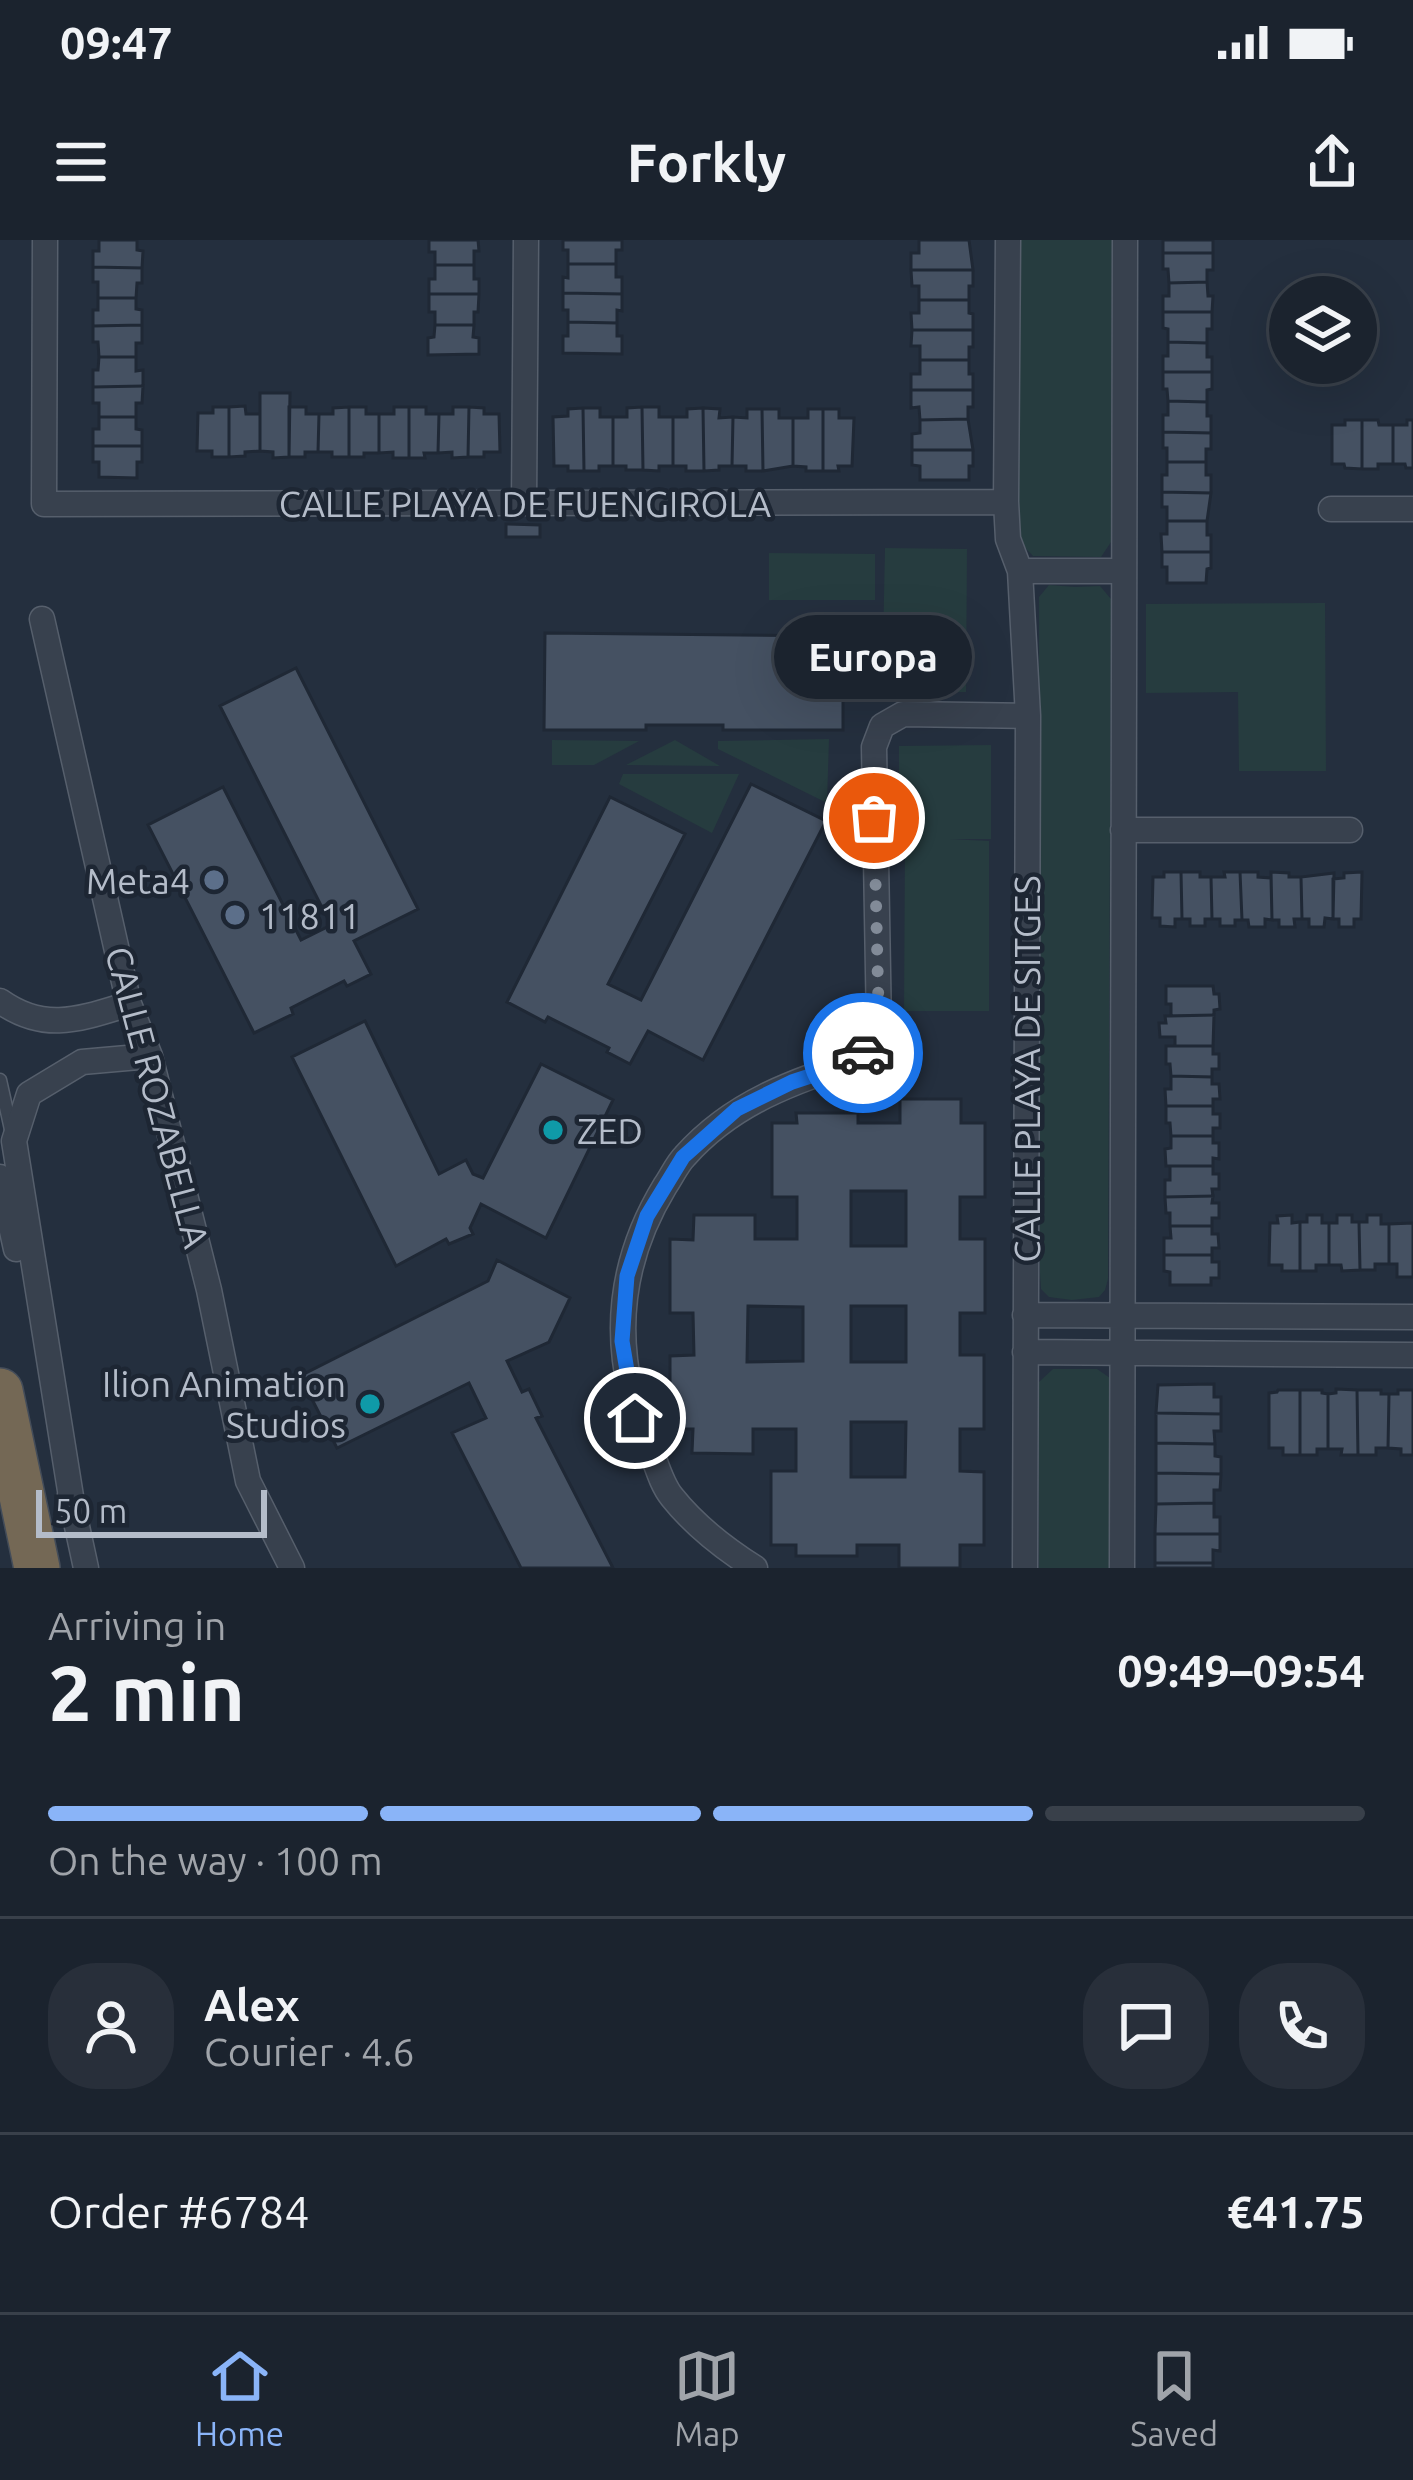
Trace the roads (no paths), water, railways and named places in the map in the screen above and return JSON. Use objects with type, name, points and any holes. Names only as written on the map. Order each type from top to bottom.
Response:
[{"type":"highway","points":[[0,1391],[37,1568]]},
{"type":"street","name":"CALLE PLAYA DE FUENGIROLA","points":[[45,240],[44,503],[1006,502]]},
{"type":"street","points":[[524,503],[526,240]]},
{"type":"street","name":"CALLE PLAYA DE SITGES","points":[[1008,240],[1006,502],[1009,539],[1020,571],[1028,716],[1025,1568]]},
{"type":"street","points":[[1122,1568],[1125,240]]},
{"type":"street","points":[[1331,509],[1413,509]]},
{"type":"street","points":[[1020,571],[1124,571]]},
{"type":"street","name":"CALLE ROZABELLA","points":[[42,620],[129,1004],[150,1056],[209,1290],[248,1481],[292,1568]]},
{"type":"street","points":[[755,1568],[723,1548],[670,1495],[635,1418],[622,1341],[627,1276],[647,1216],[683,1157],[737,1109],[792,1082],[859,1060],[879,1027],[874,747],[882,726],[903,714],[1028,716]]},
{"type":"street","points":[[1123,830],[1350,830]]},
{"type":"street","points":[[0,1000],[21,1016],[66,1023],[129,1004]]},
{"type":"street","points":[[73,1509],[14,1141],[29,1094],[82,1062],[150,1056]]},
{"type":"street","points":[[0,1178],[86,1568]]},
{"type":"street","points":[[1025,1316],[1413,1317]]},
{"type":"street","points":[[1025,1352],[1413,1355]]},
{"type":"lane","points":[[0,1081],[14,1141]]},
{"type":"place","name":"Europa","points":[[874,818]]},
{"type":"place","name":"Meta4","points":[[214,880]]},
{"type":"place","name":"11811","points":[[235,915]]},
{"type":"place","name":"ZED","points":[[553,1130]]},
{"type":"place","name":"Ilion Animation Studios","points":[[370,1404]]}]
